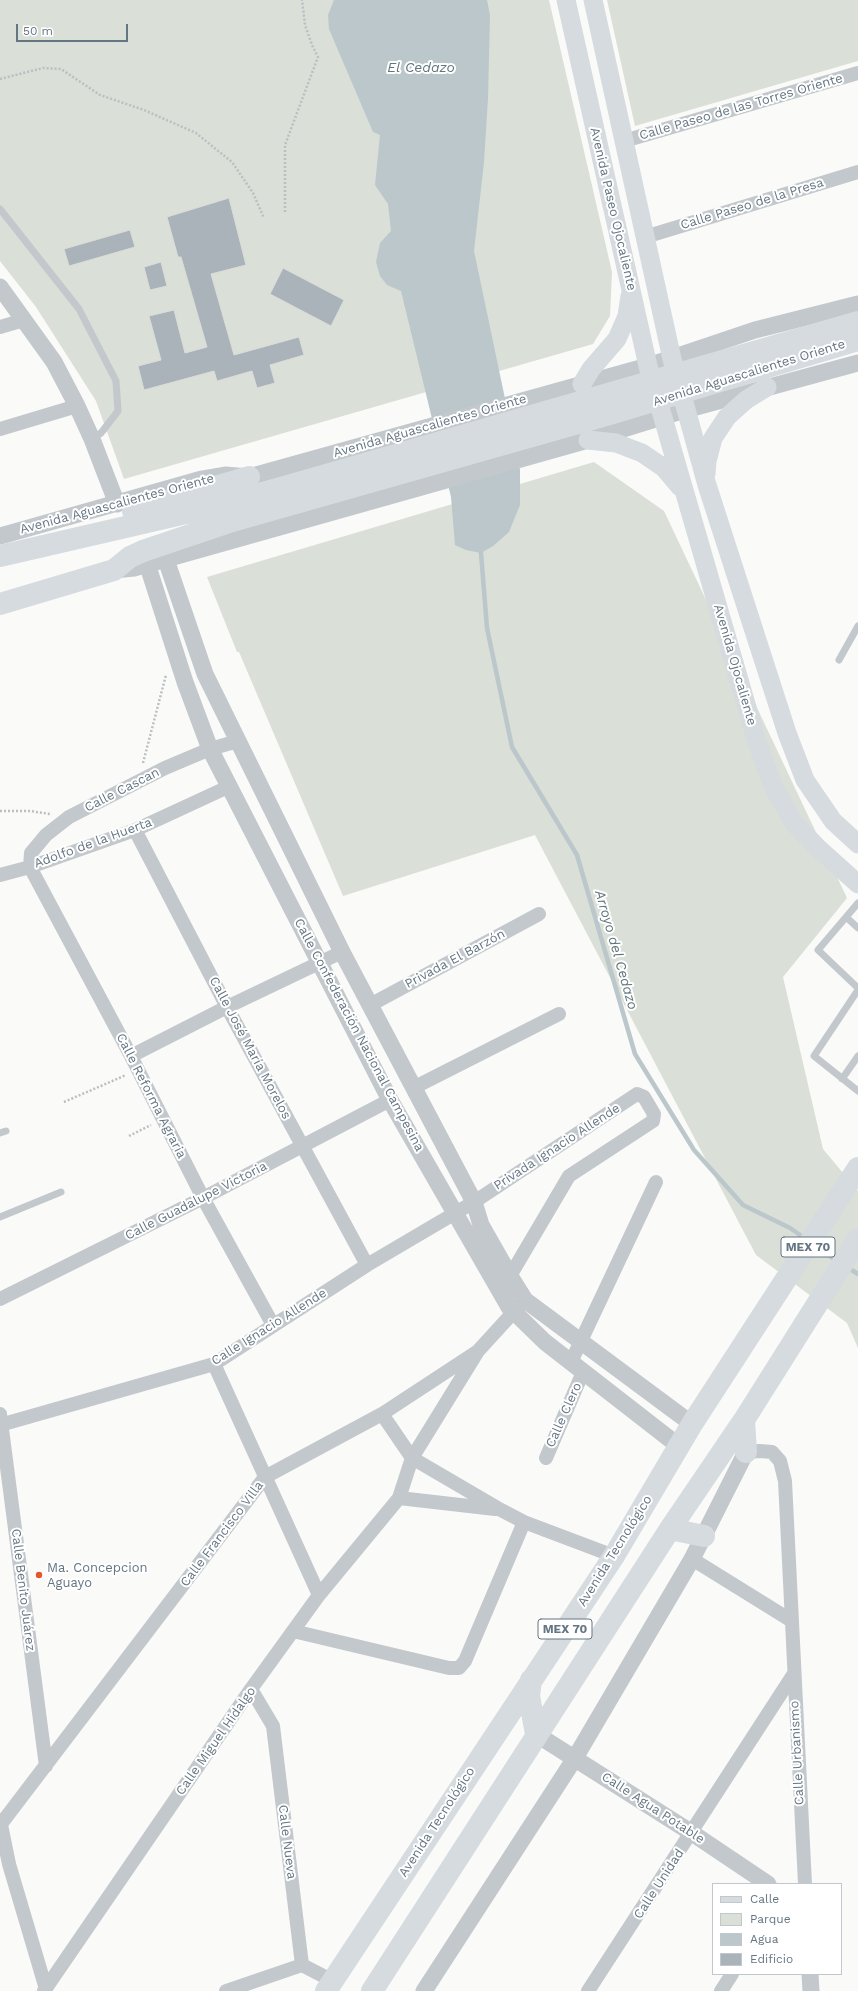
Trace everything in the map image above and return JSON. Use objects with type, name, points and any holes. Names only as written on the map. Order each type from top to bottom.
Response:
[{"type":"main road","name":"Avenida Paseo Ojocaliente","points":[[566,0],[648,366],[663,417]]},
{"type":"main road","name":"Avenida Paseo Ojocaliente","points":[[593,0],[672,359],[685,410]]},
{"type":"main road","points":[[582,384],[591,369],[613,343],[623,328],[629,304],[629,279]]},
{"type":"main road","name":"Avenida Aguascalientes Oriente","points":[[0,604],[114,570],[130,557],[154,555],[227,513],[858,322]]},
{"type":"main road","name":"Avenida Aguascalientes Oriente","points":[[4,548],[227,513],[596,418],[858,340]]},
{"type":"main road","points":[[707,485],[708,455],[719,427],[736,407],[767,387]]},
{"type":"main road","name":"Avenida Ojocaliente","points":[[685,410],[707,485],[787,733],[805,780],[833,821],[858,844]]},
{"type":"main road","name":"Avenida Ojocaliente","points":[[663,417],[757,742],[773,786],[794,822],[818,848],[858,884]]},
{"type":"main road","points":[[580,442],[616,443],[642,453],[664,468],[677,483],[688,500]]},
{"type":"main road","points":[[4,548],[72,530],[249,477]]},
{"type":"main road","name":"Avenida Tecnológico","points":[[329,1986],[614,1556],[680,1447],[692,1424],[858,1168]]},
{"type":"main road","name":"MEX 70","points":[[372,1991],[536,1734],[670,1529],[744,1420],[858,1239]]},
{"type":"main road","points":[[744,1420],[746,1452]]},
{"type":"main road","points":[[670,1529],[704,1536]]},
{"type":"main road","points":[[531,1680],[529,1696],[536,1734]]},
{"type":"street","name":"Calle Paseo de las Torres Oriente","points":[[624,141],[858,73]]},
{"type":"street","name":"Calle Paseo de la Presa","points":[[645,236],[858,172]]},
{"type":"street","points":[[0,287],[54,362],[78,406],[117,504]]},
{"type":"street","name":"Avenida Aguascalientes Oriente","points":[[4,548],[117,504],[202,479],[225,476],[249,477],[516,401],[648,366],[755,330],[858,304]]},
{"type":"street","points":[[0,327],[24,320]]},
{"type":"street","points":[[736,396],[723,384],[720,366],[724,357],[732,347],[755,330]]},
{"type":"street","name":"Avenida Aguascalientes Oriente","points":[[154,555],[434,483],[580,442],[685,410],[858,363]]},
{"type":"street","points":[[560,390],[580,394],[585,399],[592,411],[593,418],[589,431],[580,442]]},
{"type":"street","points":[[0,429],[78,406]]},
{"type":"street","name":"Calle Confederación Nacional Campesina","points":[[154,555],[174,645],[210,749],[228,787],[321,963],[390,1100],[454,1213],[518,1306],[577,1367],[680,1447]]},
{"type":"street","name":"Calle Confederación Nacional Campesina","points":[[154,555],[205,674],[342,952],[474,1202],[481,1225],[510,1276],[518,1306],[580,1343],[692,1424]]},
{"type":"street","name":"Calle Cascan","points":[[30,867],[31,852],[46,835],[69,816],[138,781],[210,749],[238,740]]},
{"type":"street","name":"Adolfo de la Huerta","points":[[0,875],[30,867],[135,830],[228,787]]},
{"type":"street","name":"Calle José María Morelos","points":[[135,830],[227,1007],[367,1265]]},
{"type":"street","name":"Calle Reforma Agraria","points":[[30,867],[131,1056],[203,1198],[273,1325]]},
{"type":"street","name":"Privada El Barzón","points":[[370,1005],[539,914]]},
{"type":"street","points":[[131,1056],[227,1007],[342,952]]},
{"type":"street","points":[[413,1088],[559,1014]]},
{"type":"street","name":"Privada Ignacio Allende","points":[[474,1202],[637,1094],[644,1097],[654,1114],[653,1121],[569,1176],[510,1276]]},
{"type":"street","name":"Calle Guadalupe Victoria","points":[[0,1299],[203,1198],[390,1100]]},
{"type":"street","name":"Calle Clero","points":[[546,1458],[577,1367],[580,1343],[656,1182]]},
{"type":"street","name":"Calle Ignacio Allende","points":[[1,1421],[214,1364],[367,1265],[474,1202]]},
{"type":"street","name":"Calle Francisco Villa","points":[[1,1822],[46,1766],[265,1477],[382,1414],[478,1351],[518,1306]]},
{"type":"street","name":"Calle Miguel Hidalgo","points":[[45,1990],[293,1631],[319,1595],[399,1498],[412,1458],[478,1351]]},
{"type":"street","points":[[214,1364],[319,1595]]},
{"type":"street","points":[[382,1414],[412,1458],[524,1522],[614,1556]]},
{"type":"street","name":"Calle Benito Juárez","points":[[1,1421],[46,1766]]},
{"type":"street","name":"Calle Urbanismo","points":[[746,1452],[760,1450],[772,1452],[780,1461],[785,1481],[792,1621],[793,1675],[805,1883]]},
{"type":"street","points":[[424,1991],[575,1758],[692,1559],[746,1452]]},
{"type":"street","points":[[399,1498],[501,1510]]},
{"type":"street","points":[[293,1631],[449,1668],[459,1668],[465,1661],[524,1522]]},
{"type":"street","points":[[692,1559],[792,1621]]},
{"type":"street","name":"Calle Unidad","points":[[588,1991],[692,1833],[793,1675]]},
{"type":"street","name":"Calle Nueva","points":[[251,1690],[273,1726],[302,1965]]},
{"type":"street","name":"Calle Agua Potable","points":[[536,1734],[692,1833],[767,1883]]},
{"type":"street","points":[[1,1822],[5,1865],[45,1990]]},
{"type":"street","points":[[226,1991],[302,1965],[329,1986]]},
{"type":"street","points":[[721,1991],[731,1975]]},
{"type":"street","points":[[810,1975],[811,1991]]},
{"type":"lane","points":[[0,209],[80,309],[116,381],[118,411],[100,433],[92,439]]},
{"type":"lane","points":[[839,660],[858,626]]},
{"type":"lane","points":[[858,903],[818,950],[858,989],[814,1056],[858,1092]]},
{"type":"lane","points":[[846,917],[858,928]]},
{"type":"lane","points":[[842,1079],[858,1056]]},
{"type":"lane","points":[[0,1217],[61,1192]]},
{"type":"path","points":[[285,212],[284,145],[318,57],[305,25],[302,0]]},
{"type":"path","points":[[0,79],[43,68],[61,69],[100,96],[144,110],[196,133],[232,162],[253,193],[264,218]]},
{"type":"path","points":[[138,781],[174,645]]},
{"type":"path","points":[[0,811],[30,811],[69,816]]},
{"type":"path","points":[[64,1102],[138,1070]]},
{"type":"path","points":[[129,1136],[163,1120]]},
{"type":"green space","points":[[0,0],[549,0],[612,272],[610,316],[593,344],[124,479],[96,401],[36,307],[0,261]]},
{"type":"green space","points":[[607,0],[858,0],[858,61],[635,126]]},
{"type":"green space","points":[[594,462],[664,511],[847,898],[783,977],[823,1149],[858,1191],[858,1348],[847,1323],[756,1255],[535,835],[343,896],[239,652],[237,652],[207,577]]},
{"type":"water","name":"El Cedazo","points":[[334,0],[487,0],[490,15],[488,98],[484,162],[474,251],[520,470],[520,505],[509,532],[493,546],[481,553],[466,550],[455,545],[451,497],[401,291],[387,285],[380,276],[376,262],[380,243],[391,231],[388,204],[375,185],[380,135],[373,132],[329,29],[328,15]]},
{"type":"building","points":[[229,198],[246,265],[211,274],[234,355],[299,337],[304,355],[270,365],[275,383],[257,388],[252,371],[217,381],[214,371],[144,390],[138,366],[161,360],[149,316],[174,310],[185,353],[207,347],[181,257],[178,257],[167,217]]},
{"type":"building","points":[[130,230],[135,247],[69,266],[64,249]]},
{"type":"building","points":[[161,262],[167,286],[150,290],[144,267]]},
{"type":"building","points":[[283,268],[344,300],[331,326],[270,294]]},
{"type":"waterway","name":"Arroyo del Cedazo","points":[[481,553],[487,628],[512,747],[577,855],[635,1054],[694,1150],[743,1205],[790,1228],[806,1239]]},
{"type":"waterway","name":"Arroyo del Cedazo","points":[[815,1246],[837,1261]]},
{"type":"waterway","name":"Arroyo del Cedazo","points":[[847,1267],[858,1274]]},
{"type":"place","name":"Ma. Concepcion Aguayo","points":[[39,1575]]}]
